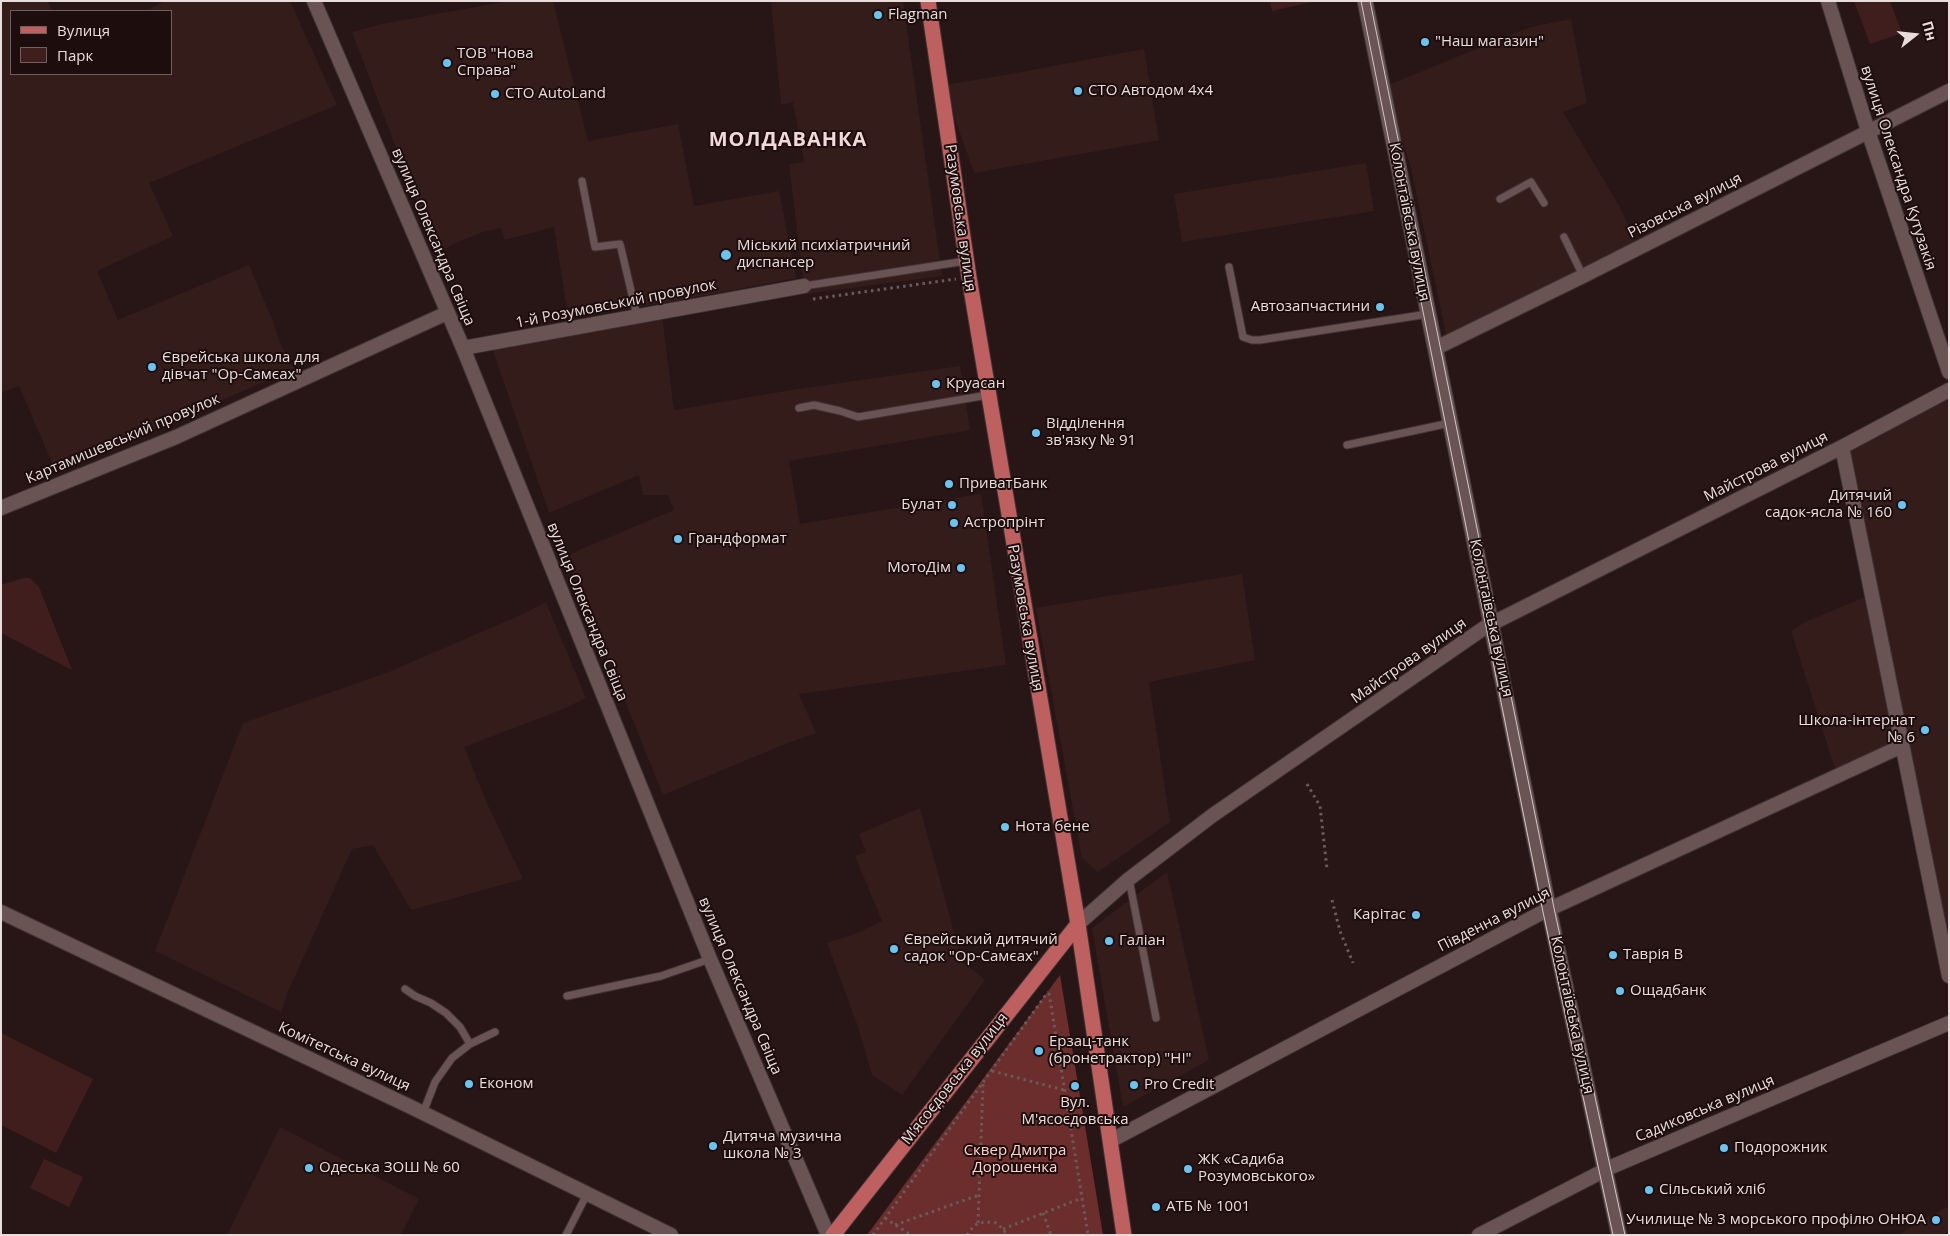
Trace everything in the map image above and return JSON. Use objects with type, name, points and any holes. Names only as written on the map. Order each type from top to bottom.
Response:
[{"type":"main road","name":"Разумовська вулиця","points":[[928,1],[966,261],[1078,924],[1124,1235]]},
{"type":"main road","name":"Колонтаївська вулиця","points":[[1365,1],[1549,910],[1619,1235]]},
{"type":"main road","name":"Мʼясоєдовська вулиця","points":[[832,1235],[1078,924]]},
{"type":"street","name":"вулиця Олександра Свіща","points":[[314,1],[463,348],[710,959],[828,1235]]},
{"type":"street","name":"вулиця Олександра Кутузакія","points":[[1828,1],[1868,131],[1949,372]]},
{"type":"street","name":"Різовська вулиця","points":[[1435,347],[1583,276],[1949,91]]},
{"type":"street","name":"1-й Розумовський провулок","points":[[463,348],[804,286]]},
{"type":"street","name":"Картамишевський провулок","points":[[1,508],[176,437],[448,312]]},
{"type":"street","name":"Майстрова вулиця","points":[[1078,924],[1129,880],[1213,815],[1492,624],[1842,447],[1949,390]]},
{"type":"street","points":[[1842,447],[1949,976]]},
{"type":"street","name":"Південна вулиця","points":[[1110,1140],[1549,910],[1902,746]]},
{"type":"street","name":"Комітетська вулиця","points":[[1,912],[423,1113],[671,1235]]},
{"type":"street","name":"Садиковська вулиця","points":[[1478,1235],[1606,1170],[1949,1023]]},
{"type":"lane","points":[[582,181],[595,247],[620,244],[636,316]]},
{"type":"lane","points":[[1500,199],[1531,182],[1544,203]]},
{"type":"lane","points":[[1564,237],[1583,276]]},
{"type":"lane","points":[[804,286],[934,268],[966,261]]},
{"type":"lane","points":[[1229,267],[1243,337],[1252,340],[1428,314]]},
{"type":"lane","points":[[799,408],[814,405],[858,417],[988,394]]},
{"type":"lane","points":[[1347,445],[1450,423]]},
{"type":"lane","points":[[1129,880],[1156,1018]]},
{"type":"lane","points":[[567,996],[661,976],[710,959]]},
{"type":"lane","points":[[405,989],[446,1013],[460,1027],[470,1044]]},
{"type":"lane","points":[[423,1113],[435,1082],[452,1058],[470,1044],[495,1032]]},
{"type":"lane","points":[[566,1235],[587,1194]]},
{"type":"path","points":[[1307,784],[1320,806],[1327,869]]},
{"type":"path","points":[[1332,900],[1340,931],[1353,963]]},
{"type":"path","points":[[873,1235],[1048,992],[1088,1235]]},
{"type":"path","points":[[992,1070],[1064,1090]]},
{"type":"path","points":[[978,1223],[983,1083]]},
{"type":"path","points":[[895,1225],[979,1195]]},
{"type":"path","points":[[1003,1229],[1082,1198]]},
{"type":"path","points":[[1043,1213],[1051,1235]]},
{"type":"path","points":[[885,1218],[910,1235]]},
{"type":"path","points":[[968,1235],[972,1227],[978,1223],[987,1222],[996,1224],[1003,1229],[1006,1235]]},
{"type":"shaded area","points":[[1,1],[47,1],[52,10],[10,10],[10,75],[172,75],[172,10],[147,10],[165,1],[290,1],[337,105],[149,183],[173,236],[97,271],[118,320],[249,265],[280,343],[294,369],[56,472],[19,386],[1,393]]},
{"type":"shaded area","points":[[508,1],[553,1],[588,141],[678,124],[694,206],[779,191],[796,278],[669,302],[568,316],[554,227],[505,240],[501,228],[483,232],[453,244],[437,255],[352,32],[382,24]]},
{"type":"shaded area","points":[[771,1],[903,1],[942,276],[805,294],[789,164],[804,162],[793,102],[781,105]]},
{"type":"shaded area","points":[[1571,19],[1587,103],[1563,112],[1620,207],[1638,247],[1482,325],[1446,334],[1411,168],[1386,86],[1525,29]]},
{"type":"shaded area","points":[[1144,49],[1159,140],[974,173],[943,85]]},
{"type":"shaded area","points":[[1366,163],[1374,211],[1182,242],[1174,194]]},
{"type":"shaded area","points":[[662,316],[674,410],[792,390],[960,366],[970,430],[789,461],[800,524],[981,494],[1006,665],[799,694],[816,733],[663,795],[567,557],[579,550],[674,510],[668,495],[643,495],[639,475],[549,513],[490,342]]},
{"type":"shaded area","points":[[1949,397],[1949,967],[1845,449]]},
{"type":"shaded area","points":[[1242,574],[1255,660],[1149,682],[1170,822],[1098,872],[1082,858],[1036,608]]},
{"type":"shaded area","points":[[1870,595],[1901,744],[1837,775],[1791,631],[1805,622]]},
{"type":"shaded area","points":[[546,602],[586,698],[561,710],[464,747],[487,803],[523,879],[411,910],[373,845],[352,849],[287,994],[281,1012],[155,951],[243,723],[386,673],[523,614]]},
{"type":"shaded area","name":"Єврейський дитячий садок \"Ор-Самєах\"","points":[[920,808],[962,961],[985,980],[902,1095],[872,1075],[858,1027],[827,943],[855,934],[882,921],[855,856],[866,852],[859,834]]},
{"type":"shaded area","points":[[1167,872],[1209,1060],[1123,1107],[1092,928]]},
{"type":"shaded area","name":"Одеська ЗОШ № 60","points":[[280,1127],[419,1199],[401,1235],[227,1235]]},
{"type":"shaded area","name":"Училище № 3 морського профілю ОНЮА","points":[[1949,1206],[1949,1235],[1898,1235],[1930,1216]]},
{"type":"green space","points":[[1270,1],[1316,1],[1272,11]]},
{"type":"green space","points":[[1854,1],[1890,1],[1902,33],[1870,44]]},
{"type":"green space","points":[[30,578],[39,587],[72,670],[1,633],[1,585]]},
{"type":"green space","name":"Сквер Дмитра Дорошенка","points":[[1060,975],[1103,1235],[867,1235]]},
{"type":"green space","points":[[1,1033],[93,1079],[56,1153],[1,1125]]},
{"type":"green space","points":[[44,1159],[83,1177],[69,1207],[30,1188]]},
{"type":"tram line","points":[[1361,1],[1543,912],[1613,1235]]},
{"type":"tram line","points":[[1370,1],[1554,908],[1625,1235]]},
{"type":"place","name":"Flagman","points":[[878,15]]},
{"type":"place","name":"\"Наш магазин\"","points":[[1425,42]]},
{"type":"place","name":"ТОВ \"Нова Справа\"","points":[[447,63]]},
{"type":"place","name":"СТО Автодом 4х4","points":[[1078,91]]},
{"type":"place","name":"СТО AutoLand","points":[[495,94]]},
{"type":"place","name":"Міський психіатричний диспансер","points":[[726,255]]},
{"type":"place","name":"Автозапчастини","points":[[1380,307]]},
{"type":"place","name":"Єврейська школа для дівчат \"Ор-Самєах\"","points":[[152,367]]},
{"type":"place","name":"Круасан","points":[[936,384]]},
{"type":"place","name":"Відділення зв'язку № 91","points":[[1036,433]]},
{"type":"place","name":"ПриватБанк","points":[[949,484]]},
{"type":"place","name":"Булат","points":[[952,505]]},
{"type":"place","name":"Дитячий садок-ясла № 160","points":[[1902,505]]},
{"type":"place","name":"Астропрінт","points":[[954,523]]},
{"type":"place","name":"Грандформат","points":[[678,539]]},
{"type":"place","name":"МотоДім","points":[[961,568]]},
{"type":"place","name":"Школа-інтернат № 6","points":[[1925,730]]},
{"type":"place","name":"Нота бене","points":[[1005,827]]},
{"type":"place","name":"Карітас","points":[[1416,915]]},
{"type":"place","name":"Галіан","points":[[1109,941]]},
{"type":"place","name":"Єврейський дитячий садок \"Ор-Самєах\"","points":[[894,949]]},
{"type":"place","name":"Таврія В","points":[[1613,955]]},
{"type":"place","name":"Ощадбанк","points":[[1620,991]]},
{"type":"place","name":"Ерзац-танк (бронетрактор) \"НІ\"","points":[[1039,1051]]},
{"type":"place","name":"Економ","points":[[469,1084]]},
{"type":"place","name":"Pro Credit","points":[[1134,1085]]},
{"type":"place","name":"Вул. М'ясоєдовська","points":[[1075,1086]]},
{"type":"place","name":"Дитяча музична школа № 3","points":[[713,1146]]},
{"type":"place","name":"Подорожник","points":[[1724,1148]]},
{"type":"place","name":"Одеська ЗОШ № 60","points":[[309,1168]]},
{"type":"place","name":"ЖК «Садиба Розумовського»","points":[[1188,1169]]},
{"type":"place","name":"Сільський хліб","points":[[1649,1190]]},
{"type":"place","name":"АТБ № 1001","points":[[1156,1207]]},
{"type":"place","name":"Училище № 3 морського профілю ОНЮА","points":[[1936,1220]]},
{"type":"district","name":"МОЛДАВАНКА","points":[[788,140]]}]
